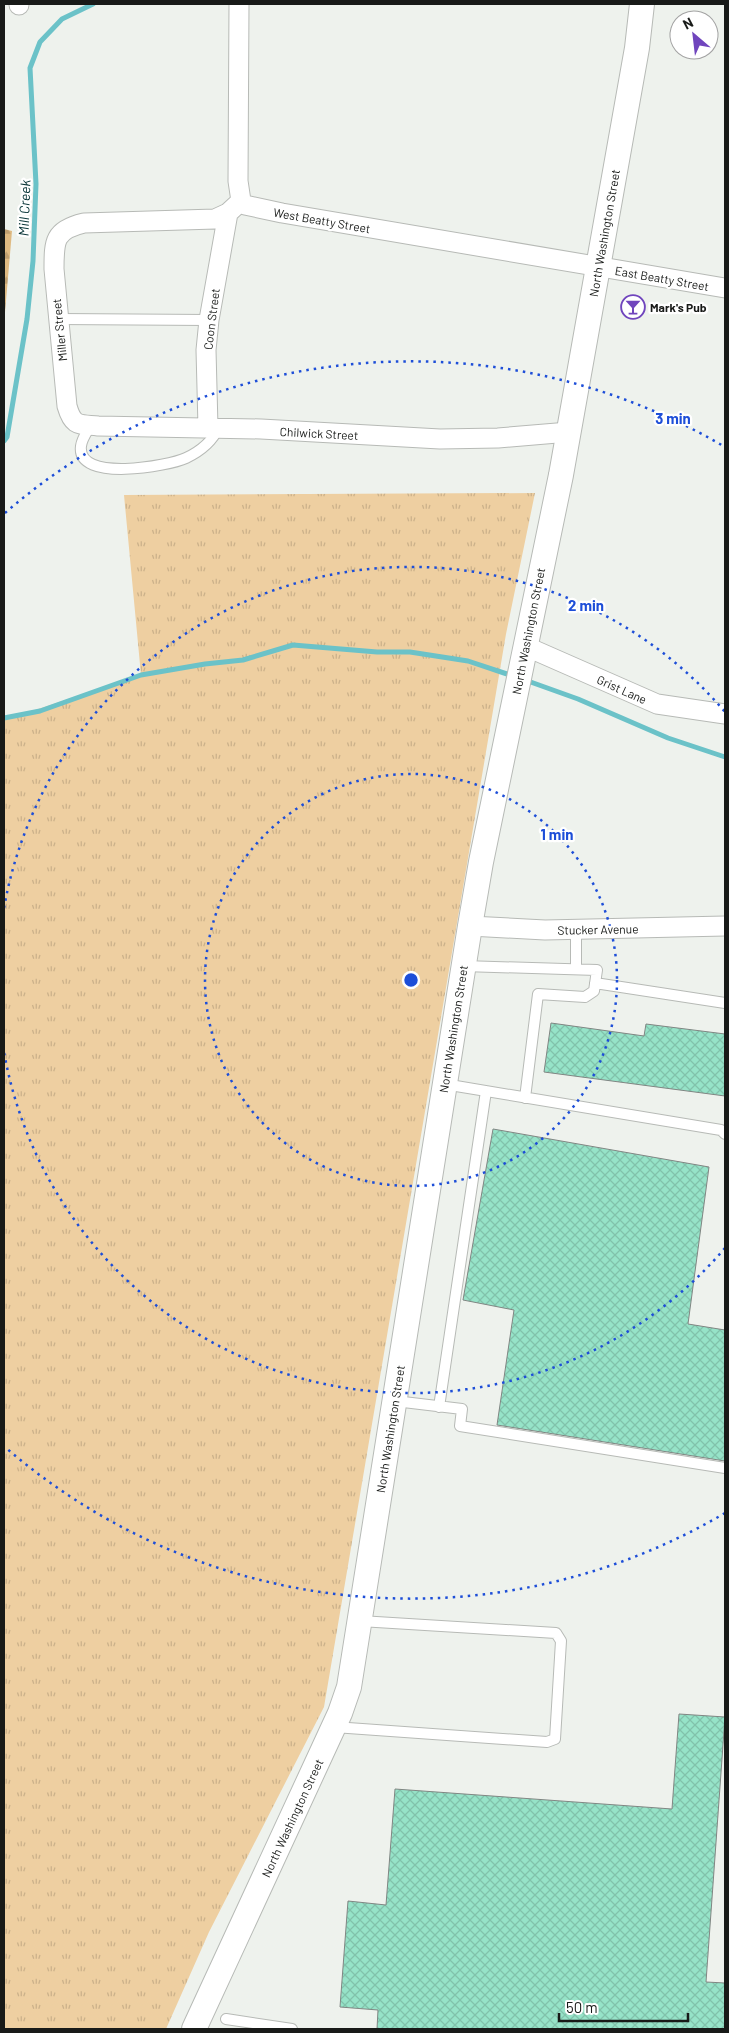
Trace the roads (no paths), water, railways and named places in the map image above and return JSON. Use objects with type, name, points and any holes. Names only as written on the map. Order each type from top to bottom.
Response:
[{"type":"street","name":"Coon Street","points":[[214,427],[206,350],[209,320],[235,207],[238,181],[240,4]]},
{"type":"street","name":"North Washington Street","points":[[194,2029],[334,1727],[349,1687],[463,966],[524,646],[569,432],[637,48],[642,4]]},
{"type":"street","name":"West Beatty Street","points":[[235,207],[245,205],[598,267]]},
{"type":"street","name":"Miller Street","points":[[71,419],[67,406],[58,319],[54,269],[56,239],[64,230],[84,223],[215,218],[235,207]]},
{"type":"street","name":"East Beatty Street","points":[[598,267],[725,288]]},
{"type":"street","name":"Chilwick Street","points":[[71,419],[78,425],[214,427],[440,439],[498,438],[569,432]]},
{"type":"street","name":"Grist Lane","points":[[524,646],[657,704],[725,714]]},
{"type":"street","name":"Stucker Avenue","points":[[470,926],[576,929],[725,926]]},
{"type":"lane","points":[[58,319],[209,320]]},
{"type":"lane","points":[[91,425],[84,435],[80,447],[84,458],[94,465],[122,470],[168,465],[186,458],[208,445],[214,427]]},
{"type":"lane","points":[[576,929],[576,969]]},
{"type":"lane","points":[[463,966],[597,970],[594,992],[585,997],[538,994],[525,1098]]},
{"type":"lane","points":[[595,983],[725,1003]]},
{"type":"lane","points":[[444,1084],[721,1130],[725,1134]]},
{"type":"lane","points":[[438,1407],[486,1091]]},
{"type":"lane","points":[[395,1401],[462,1409],[460,1426],[725,1468]]},
{"type":"lane","points":[[334,1727],[547,1742],[555,1739],[561,1641],[556,1633],[360,1620]]},
{"type":"lane","points":[[226,2019],[292,2029]]},
{"type":"waterway","name":"Mill Creek","points":[[4,441],[7,437],[27,319],[33,261],[36,184],[30,68],[40,42],[62,19],[93,4]]},
{"type":"waterway","points":[[4,718],[40,711],[141,675],[205,664],[243,660],[293,645],[377,652],[410,652],[468,661],[513,676]]},
{"type":"waterway","points":[[525,680],[578,699],[668,738],[725,757]]},
{"type":"place","name":"Mark's Pub","points":[[633,307]]}]
